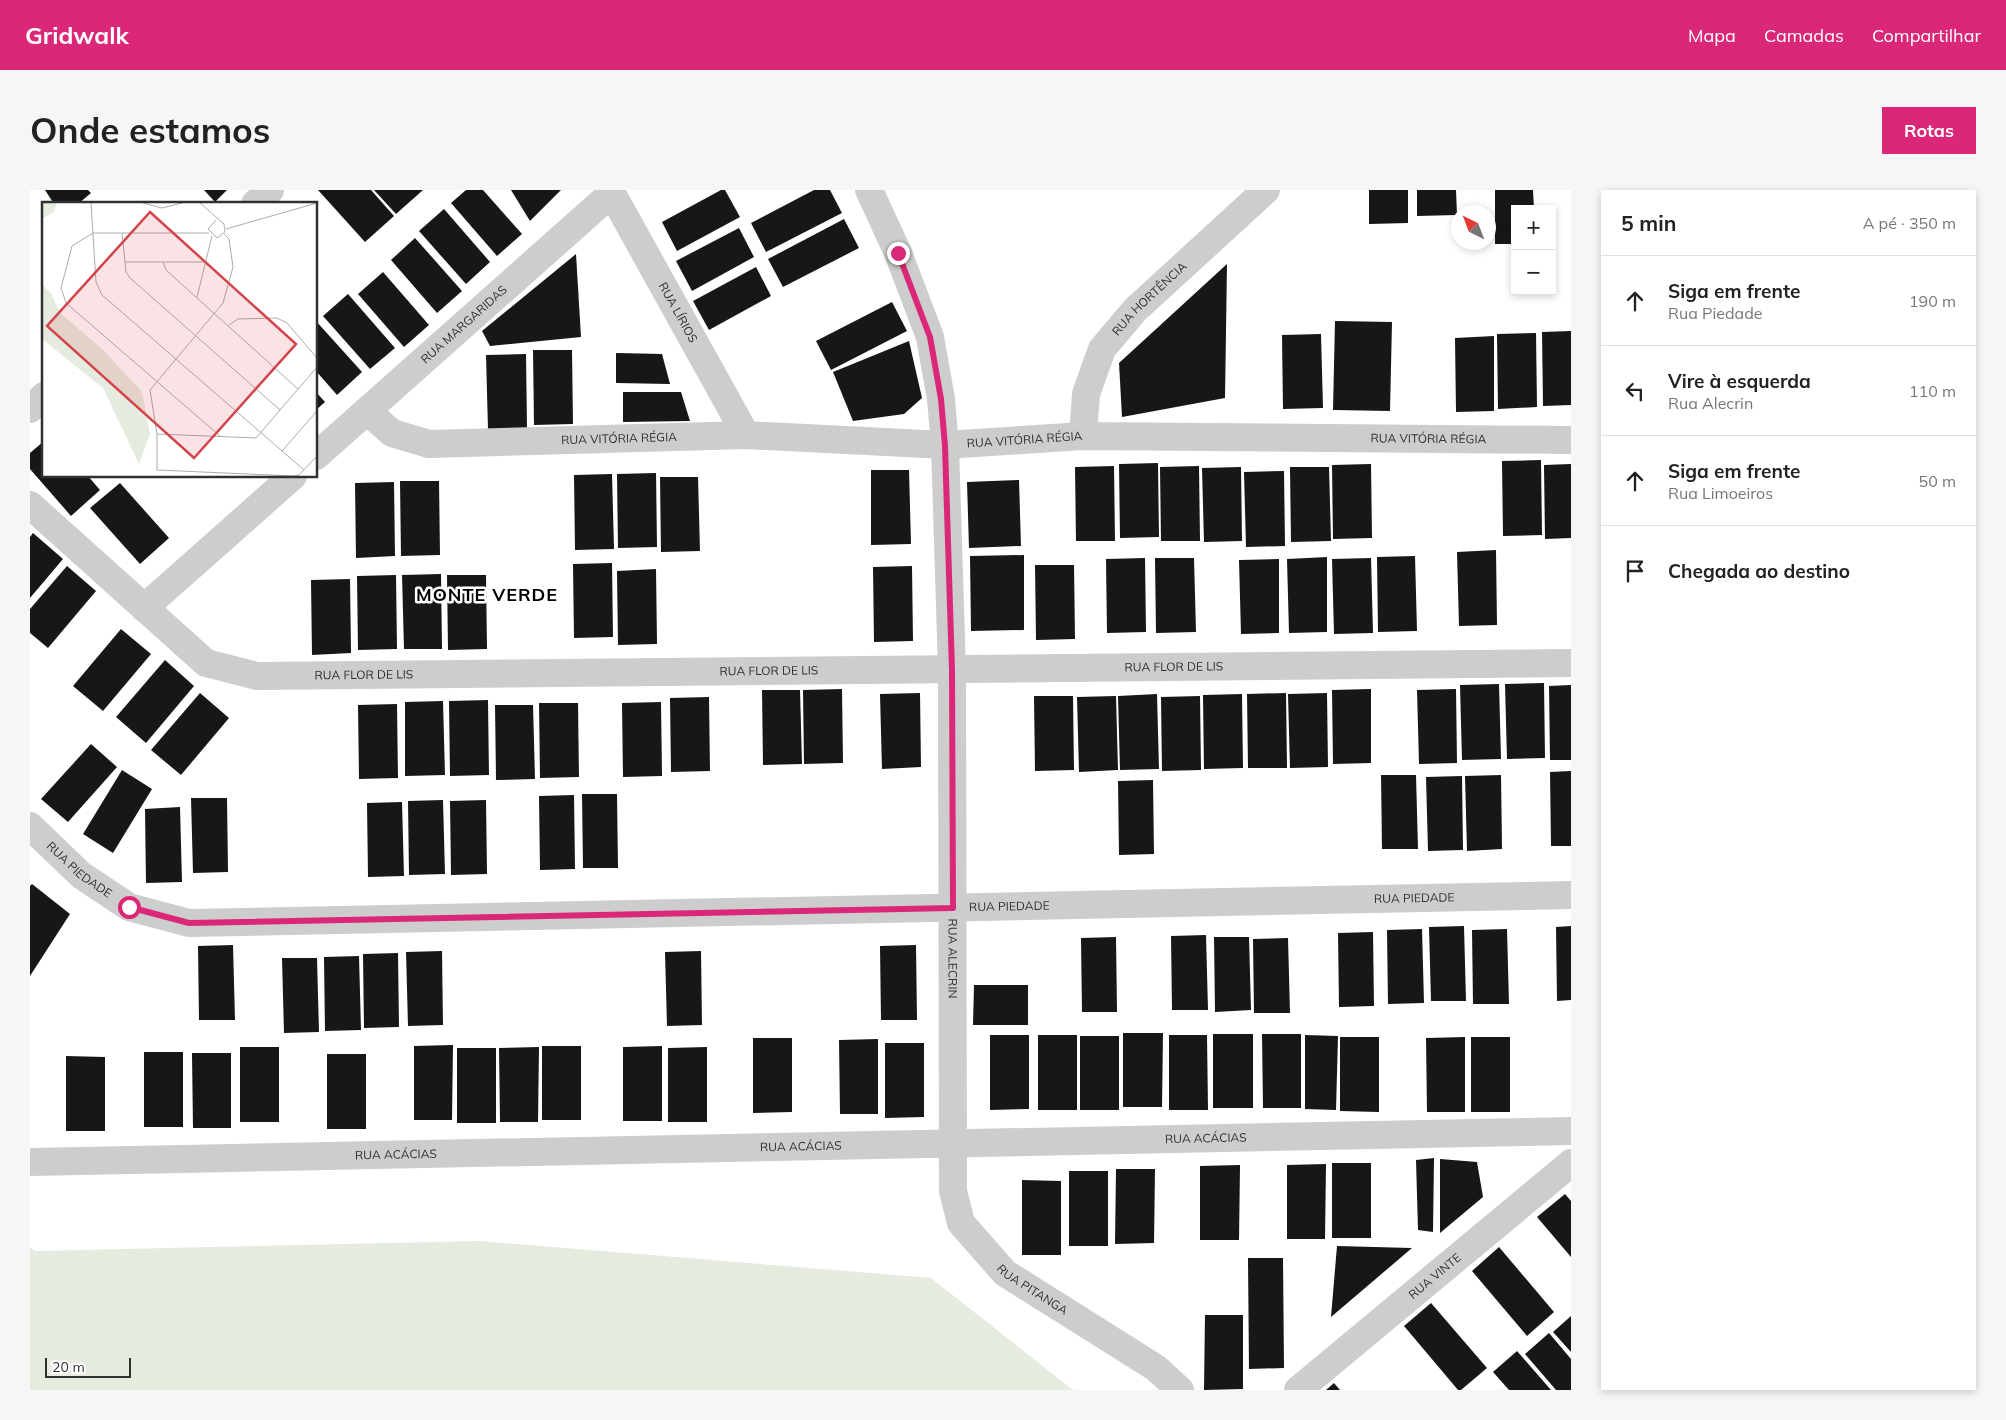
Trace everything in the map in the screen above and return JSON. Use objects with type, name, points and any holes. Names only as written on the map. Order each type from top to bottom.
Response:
[{"type":"street","points":[[257,202],[270,190]]},
{"type":"street","name":"RUA ALECRIN","points":[[869,190],[898,253],[930,337],[941,399],[945,446],[952,670],[953,1143]]},
{"type":"street","name":"RUA HORTÊNCIA","points":[[1083,436],[1086,394],[1102,349],[1135,310],[1266,190]]},
{"type":"street","name":"RUA MARGARIDAS","points":[[318,454],[611,192]]},
{"type":"street","name":"RUA LÍRIOS","points":[[611,192],[746,435]]},
{"type":"street","points":[[30,409],[42,398]]},
{"type":"street","name":"RUA VITÓRIA RÉGIA","points":[[367,411],[392,433],[429,444],[746,435],[945,446],[1083,436],[1571,440]]},
{"type":"street","points":[[144,608],[291,478]]},
{"type":"street","name":"RUA FLOR DE LIS","points":[[30,505],[206,663],[257,676],[1571,663]]},
{"type":"street","name":"RUA PIEDADE","points":[[30,826],[81,875],[129,907],[189,923],[1571,895]]},
{"type":"street","name":"RUA ACÁCIAS","points":[[30,1162],[1571,1131]]},
{"type":"street","name":"RUA PITANGA","points":[[953,1143],[953,1191],[961,1223],[1004,1273],[1156,1368],[1180,1390]]},
{"type":"street","name":"RUA VINTE","points":[[1298,1390],[1571,1163]]},
{"type":"shaded area","points":[[479,1241],[931,1278],[1073,1390],[30,1390],[30,1248],[36,1251]]},
{"type":"building","points":[[45,190],[88,190],[91,193],[80,202],[53,202]]},
{"type":"building","points":[[204,190],[227,190],[215,202]]},
{"type":"building","points":[[318,190],[371,190],[394,216],[365,242]]},
{"type":"building","points":[[374,190],[423,190],[396,214]]},
{"type":"building","points":[[466,190],[483,190],[522,234],[497,256],[451,203]]},
{"type":"building","points":[[511,190],[561,190],[530,221]]},
{"type":"building","points":[[721,190],[725,190],[740,217],[677,251],[662,222]]},
{"type":"building","points":[[814,190],[830,190],[842,213],[766,252],[751,223]]},
{"type":"building","points":[[1369,190],[1408,190],[1408,223],[1369,224]]},
{"type":"building","points":[[1417,190],[1456,190],[1457,205],[1451,205],[1451,215],[1417,216]]},
{"type":"building","points":[[1495,190],[1533,190],[1534,205],[1511,205],[1511,244],[1496,244]]},
{"type":"building","points":[[444,209],[490,262],[466,284],[419,231]]},
{"type":"building","points":[[844,219],[859,248],[783,287],[768,259]]},
{"type":"building","points":[[739,228],[754,257],[692,291],[676,261]]},
{"type":"building","points":[[415,238],[462,291],[437,313],[391,260]]},
{"type":"building","points":[[576,254],[581,337],[490,346],[482,331]]},
{"type":"building","points":[[1227,264],[1225,398],[1122,417],[1119,363]]},
{"type":"building","points":[[756,267],[771,296],[709,330],[693,301]]},
{"type":"building","points":[[383,272],[429,325],[404,347],[358,294]]},
{"type":"building","points":[[348,294],[395,348],[370,369],[323,316]]},
{"type":"building","points":[[892,302],[907,331],[831,370],[816,341]]},
{"type":"building","points":[[1335,321],[1392,322],[1390,411],[1333,410]]},
{"type":"building","points":[[318,323],[362,372],[337,395],[318,373]]},
{"type":"building","points":[[1571,331],[1571,405],[1543,406],[1542,332]]},
{"type":"building","points":[[1536,333],[1537,407],[1498,409],[1497,334]]},
{"type":"building","points":[[1321,334],[1323,408],[1283,409],[1282,335]]},
{"type":"building","points":[[1494,336],[1494,411],[1456,412],[1455,338]]},
{"type":"building","points":[[909,341],[922,398],[904,414],[853,421],[833,372]]},
{"type":"building","points":[[533,350],[572,350],[573,424],[534,425]]},
{"type":"building","points":[[616,353],[662,354],[670,384],[616,383]]},
{"type":"building","points":[[526,354],[527,429],[488,430],[486,355]]},
{"type":"building","points":[[623,392],[681,392],[690,421],[623,422]]},
{"type":"building","points":[[318,394],[325,402],[318,408]]},
{"type":"building","points":[[42,443],[42,478],[90,478],[100,490],[71,516],[30,469],[30,453]]},
{"type":"building","points":[[1541,460],[1542,535],[1503,536],[1502,461]]},
{"type":"building","points":[[1158,463],[1159,537],[1120,538],[1119,464]]},
{"type":"building","points":[[1371,464],[1372,538],[1333,539],[1332,465]]},
{"type":"building","points":[[1571,464],[1571,538],[1545,539],[1544,465]]},
{"type":"building","points":[[1114,466],[1115,541],[1076,541],[1075,467]]},
{"type":"building","points":[[1199,466],[1200,541],[1161,541],[1160,467]]},
{"type":"building","points":[[1241,467],[1242,541],[1204,542],[1202,468]]},
{"type":"building","points":[[1290,467],[1329,467],[1331,541],[1291,542]]},
{"type":"building","points":[[871,470],[909,470],[911,544],[871,545]]},
{"type":"building","points":[[1284,471],[1285,546],[1246,547],[1244,472]]},
{"type":"building","points":[[656,473],[657,547],[618,548],[617,474]]},
{"type":"building","points":[[612,474],[614,549],[575,550],[574,475]]},
{"type":"building","points":[[660,477],[698,477],[700,551],[661,552]]},
{"type":"building","points":[[1019,480],[1021,546],[969,548],[967,482]]},
{"type":"building","points":[[400,481],[439,481],[440,555],[401,556]]},
{"type":"building","points":[[394,482],[395,556],[356,558],[355,483]]},
{"type":"building","points":[[120,483],[169,538],[140,564],[90,508]]},
{"type":"building","points":[[33,533],[63,559],[30,598],[30,537]]},
{"type":"building","points":[[1496,550],[1497,625],[1459,626],[1457,552]]},
{"type":"building","points":[[1024,555],[1024,630],[971,631],[970,556]]},
{"type":"building","points":[[1415,556],[1417,631],[1378,632],[1377,557]]},
{"type":"building","points":[[1327,557],[1327,632],[1289,633],[1287,559]]},
{"type":"building","points":[[1145,558],[1146,632],[1107,633],[1106,559]]},
{"type":"building","points":[[1155,558],[1194,558],[1196,632],[1156,633]]},
{"type":"building","points":[[1371,558],[1373,633],[1334,634],[1332,559]]},
{"type":"building","points":[[1279,559],[1279,633],[1241,634],[1239,560]]},
{"type":"building","points":[[612,563],[613,637],[574,638],[573,564]]},
{"type":"building","points":[[1035,565],[1074,565],[1075,639],[1036,640]]},
{"type":"building","points":[[67,566],[96,591],[48,648],[30,633],[30,609]]},
{"type":"building","points":[[912,566],[913,641],[874,642],[873,567]]},
{"type":"building","points":[[656,569],[657,644],[618,645],[617,571]]},
{"type":"building","points":[[441,574],[442,649],[404,649],[402,575]]},
{"type":"building","points":[[396,575],[397,649],[358,650],[357,576]]},
{"type":"building","points":[[447,575],[486,575],[487,649],[448,650]]},
{"type":"building","points":[[350,579],[351,653],[312,655],[311,580]]},
{"type":"building","points":[[121,629],[151,654],[103,711],[73,686]]},
{"type":"building","points":[[165,660],[194,686],[146,743],[116,717]]},
{"type":"building","points":[[1544,683],[1545,758],[1507,759],[1505,684]]},
{"type":"building","points":[[1499,684],[1501,759],[1462,760],[1460,685]]},
{"type":"building","points":[[1571,685],[1571,760],[1550,760],[1549,686]]},
{"type":"building","points":[[842,689],[843,763],[804,764],[803,690]]},
{"type":"building","points":[[1371,689],[1371,763],[1333,764],[1332,690]]},
{"type":"building","points":[[1456,689],[1457,763],[1419,764],[1417,690]]},
{"type":"building","points":[[762,690],[800,690],[802,764],[763,765]]},
{"type":"building","points":[[200,693],[229,718],[181,775],[151,750]]},
{"type":"building","points":[[920,693],[921,767],[882,769],[880,694]]},
{"type":"building","points":[[1286,693],[1287,768],[1248,768],[1247,694]]},
{"type":"building","points":[[1327,693],[1328,767],[1290,768],[1288,694]]},
{"type":"building","points":[[1157,694],[1159,769],[1120,770],[1118,696]]},
{"type":"building","points":[[1242,694],[1243,768],[1204,769],[1203,695]]},
{"type":"building","points":[[1034,696],[1073,696],[1074,770],[1035,771]]},
{"type":"building","points":[[1116,696],[1118,770],[1079,772],[1077,697]]},
{"type":"building","points":[[1200,696],[1201,770],[1162,771],[1161,697]]},
{"type":"building","points":[[709,697],[710,771],[671,772],[670,698]]},
{"type":"building","points":[[488,700],[489,775],[450,776],[449,701]]},
{"type":"building","points":[[443,701],[445,775],[405,776],[405,702]]},
{"type":"building","points":[[661,702],[662,776],[623,777],[622,703]]},
{"type":"building","points":[[539,703],[578,703],[579,777],[540,778]]},
{"type":"building","points":[[397,704],[398,778],[359,779],[358,705]]},
{"type":"building","points":[[495,705],[533,705],[535,779],[496,780]]},
{"type":"building","points":[[91,744],[117,767],[68,822],[41,799]]},
{"type":"building","points":[[122,770],[152,789],[113,853],[83,834]]},
{"type":"building","points":[[1571,771],[1571,846],[1551,846],[1550,772]]},
{"type":"building","points":[[1381,775],[1416,775],[1418,849],[1382,849]]},
{"type":"building","points":[[1501,775],[1502,849],[1467,851],[1465,776]]},
{"type":"building","points":[[1462,776],[1463,850],[1428,851],[1426,777]]},
{"type":"building","points":[[1153,780],[1154,854],[1119,855],[1118,781]]},
{"type":"building","points":[[582,794],[617,794],[618,868],[583,868]]},
{"type":"building","points":[[574,795],[575,869],[540,870],[539,796]]},
{"type":"building","points":[[191,798],[227,798],[228,872],[193,873]]},
{"type":"building","points":[[443,800],[445,874],[409,875],[408,801]]},
{"type":"building","points":[[486,800],[487,874],[451,875],[450,801]]},
{"type":"building","points":[[402,802],[404,876],[368,877],[367,803]]},
{"type":"building","points":[[180,807],[182,882],[146,883],[145,809]]},
{"type":"building","points":[[32,884],[70,914],[30,976],[30,886]]},
{"type":"building","points":[[1464,926],[1466,1001],[1431,1001],[1429,927]]},
{"type":"building","points":[[1571,926],[1571,1000],[1557,1001],[1556,927]]},
{"type":"building","points":[[1422,929],[1424,1003],[1388,1004],[1387,930]]},
{"type":"building","points":[[1507,929],[1509,1004],[1473,1004],[1472,930]]},
{"type":"building","points":[[1373,932],[1374,1006],[1339,1007],[1338,933]]},
{"type":"building","points":[[1206,935],[1208,1010],[1172,1010],[1171,936]]},
{"type":"building","points":[[1116,937],[1117,1012],[1082,1012],[1081,938]]},
{"type":"building","points":[[1214,937],[1249,937],[1251,1010],[1215,1012]]},
{"type":"building","points":[[1288,938],[1290,1013],[1254,1013],[1253,939]]},
{"type":"building","points":[[233,945],[235,1020],[199,1020],[198,946]]},
{"type":"building","points":[[916,945],[917,1020],[881,1020],[880,946]]},
{"type":"building","points":[[442,951],[443,1025],[408,1026],[406,952]]},
{"type":"building","points":[[701,951],[702,1025],[667,1026],[665,952]]},
{"type":"building","points":[[398,953],[399,1027],[364,1028],[363,954]]},
{"type":"building","points":[[359,956],[361,1030],[325,1031],[324,957]]},
{"type":"building","points":[[282,958],[317,958],[319,1032],[284,1033]]},
{"type":"building","points":[[974,985],[1028,985],[1028,1025],[973,1025]]},
{"type":"building","points":[[1123,1033],[1163,1033],[1162,1107],[1123,1107]]},
{"type":"building","points":[[1213,1034],[1253,1034],[1253,1108],[1213,1108]]},
{"type":"building","points":[[1262,1034],[1301,1034],[1301,1108],[1263,1108]]},
{"type":"building","points":[[990,1035],[1029,1035],[1029,1109],[990,1110]]},
{"type":"building","points":[[1038,1035],[1077,1035],[1077,1110],[1038,1110]]},
{"type":"building","points":[[1169,1035],[1207,1035],[1208,1110],[1169,1110]]},
{"type":"building","points":[[1305,1035],[1338,1036],[1336,1110],[1305,1109]]},
{"type":"building","points":[[1080,1036],[1119,1036],[1119,1110],[1080,1110]]},
{"type":"building","points":[[1340,1037],[1379,1037],[1379,1112],[1340,1111]]},
{"type":"building","points":[[1465,1037],[1465,1112],[1427,1112],[1426,1038]]},
{"type":"building","points":[[1471,1037],[1510,1037],[1510,1112],[1471,1112]]},
{"type":"building","points":[[753,1038],[792,1038],[792,1112],[753,1113]]},
{"type":"building","points":[[878,1039],[878,1114],[840,1114],[839,1040]]},
{"type":"building","points":[[885,1043],[924,1043],[924,1117],[885,1118]]},
{"type":"building","points":[[453,1045],[452,1120],[414,1120],[414,1046]]},
{"type":"building","points":[[542,1046],[581,1046],[581,1120],[542,1120]]},
{"type":"building","points":[[662,1046],[662,1121],[623,1121],[623,1047]]},
{"type":"building","points":[[240,1047],[279,1047],[279,1122],[240,1122]]},
{"type":"building","points":[[539,1047],[538,1122],[500,1122],[499,1048]]},
{"type":"building","points":[[707,1047],[707,1122],[668,1122],[668,1048]]},
{"type":"building","points":[[457,1048],[496,1048],[496,1123],[457,1123]]},
{"type":"building","points":[[144,1052],[183,1052],[183,1127],[144,1127]]},
{"type":"building","points":[[192,1053],[231,1053],[231,1128],[193,1128]]},
{"type":"building","points":[[327,1054],[366,1054],[366,1129],[327,1129]]},
{"type":"building","points":[[66,1056],[105,1057],[105,1131],[66,1131]]},
{"type":"building","points":[[1434,1158],[1433,1232],[1418,1230],[1416,1160]]},
{"type":"building","points":[[1440,1159],[1477,1162],[1483,1197],[1440,1233]]},
{"type":"building","points":[[1332,1163],[1371,1163],[1371,1238],[1332,1238]]},
{"type":"building","points":[[1326,1164],[1325,1239],[1287,1239],[1287,1165]]},
{"type":"building","points":[[1240,1165],[1239,1240],[1200,1240],[1200,1166]]},
{"type":"building","points":[[1116,1169],[1155,1169],[1154,1243],[1115,1244]]},
{"type":"building","points":[[1069,1171],[1108,1171],[1108,1246],[1069,1246]]},
{"type":"building","points":[[1022,1180],[1061,1181],[1061,1255],[1022,1255]]},
{"type":"building","points":[[1565,1194],[1571,1201],[1571,1257],[1537,1217]]},
{"type":"building","points":[[1337,1246],[1412,1248],[1331,1317]]},
{"type":"building","points":[[1499,1247],[1554,1312],[1527,1336],[1472,1271]]},
{"type":"building","points":[[1248,1258],[1283,1258],[1284,1368],[1249,1369]]},
{"type":"building","points":[[1431,1303],[1487,1368],[1461,1390],[1458,1390],[1404,1326]]},
{"type":"building","points":[[1205,1315],[1243,1315],[1243,1389],[1204,1390]]},
{"type":"building","points":[[1571,1316],[1571,1352],[1553,1332]]},
{"type":"building","points":[[1549,1333],[1571,1359],[1571,1390],[1556,1390],[1525,1354]]},
{"type":"building","points":[[1517,1351],[1551,1390],[1509,1390],[1493,1372]]},
{"type":"building","points":[[1334,1383],[1340,1390],[1326,1390]]},
{"type":"district","name":"MONTE VERDE","points":[[487,595]]},
{"type":"route","points":[[129,907],[189,923],[953,908],[952,670],[945,446],[941,399],[930,337],[898,253]]}]
